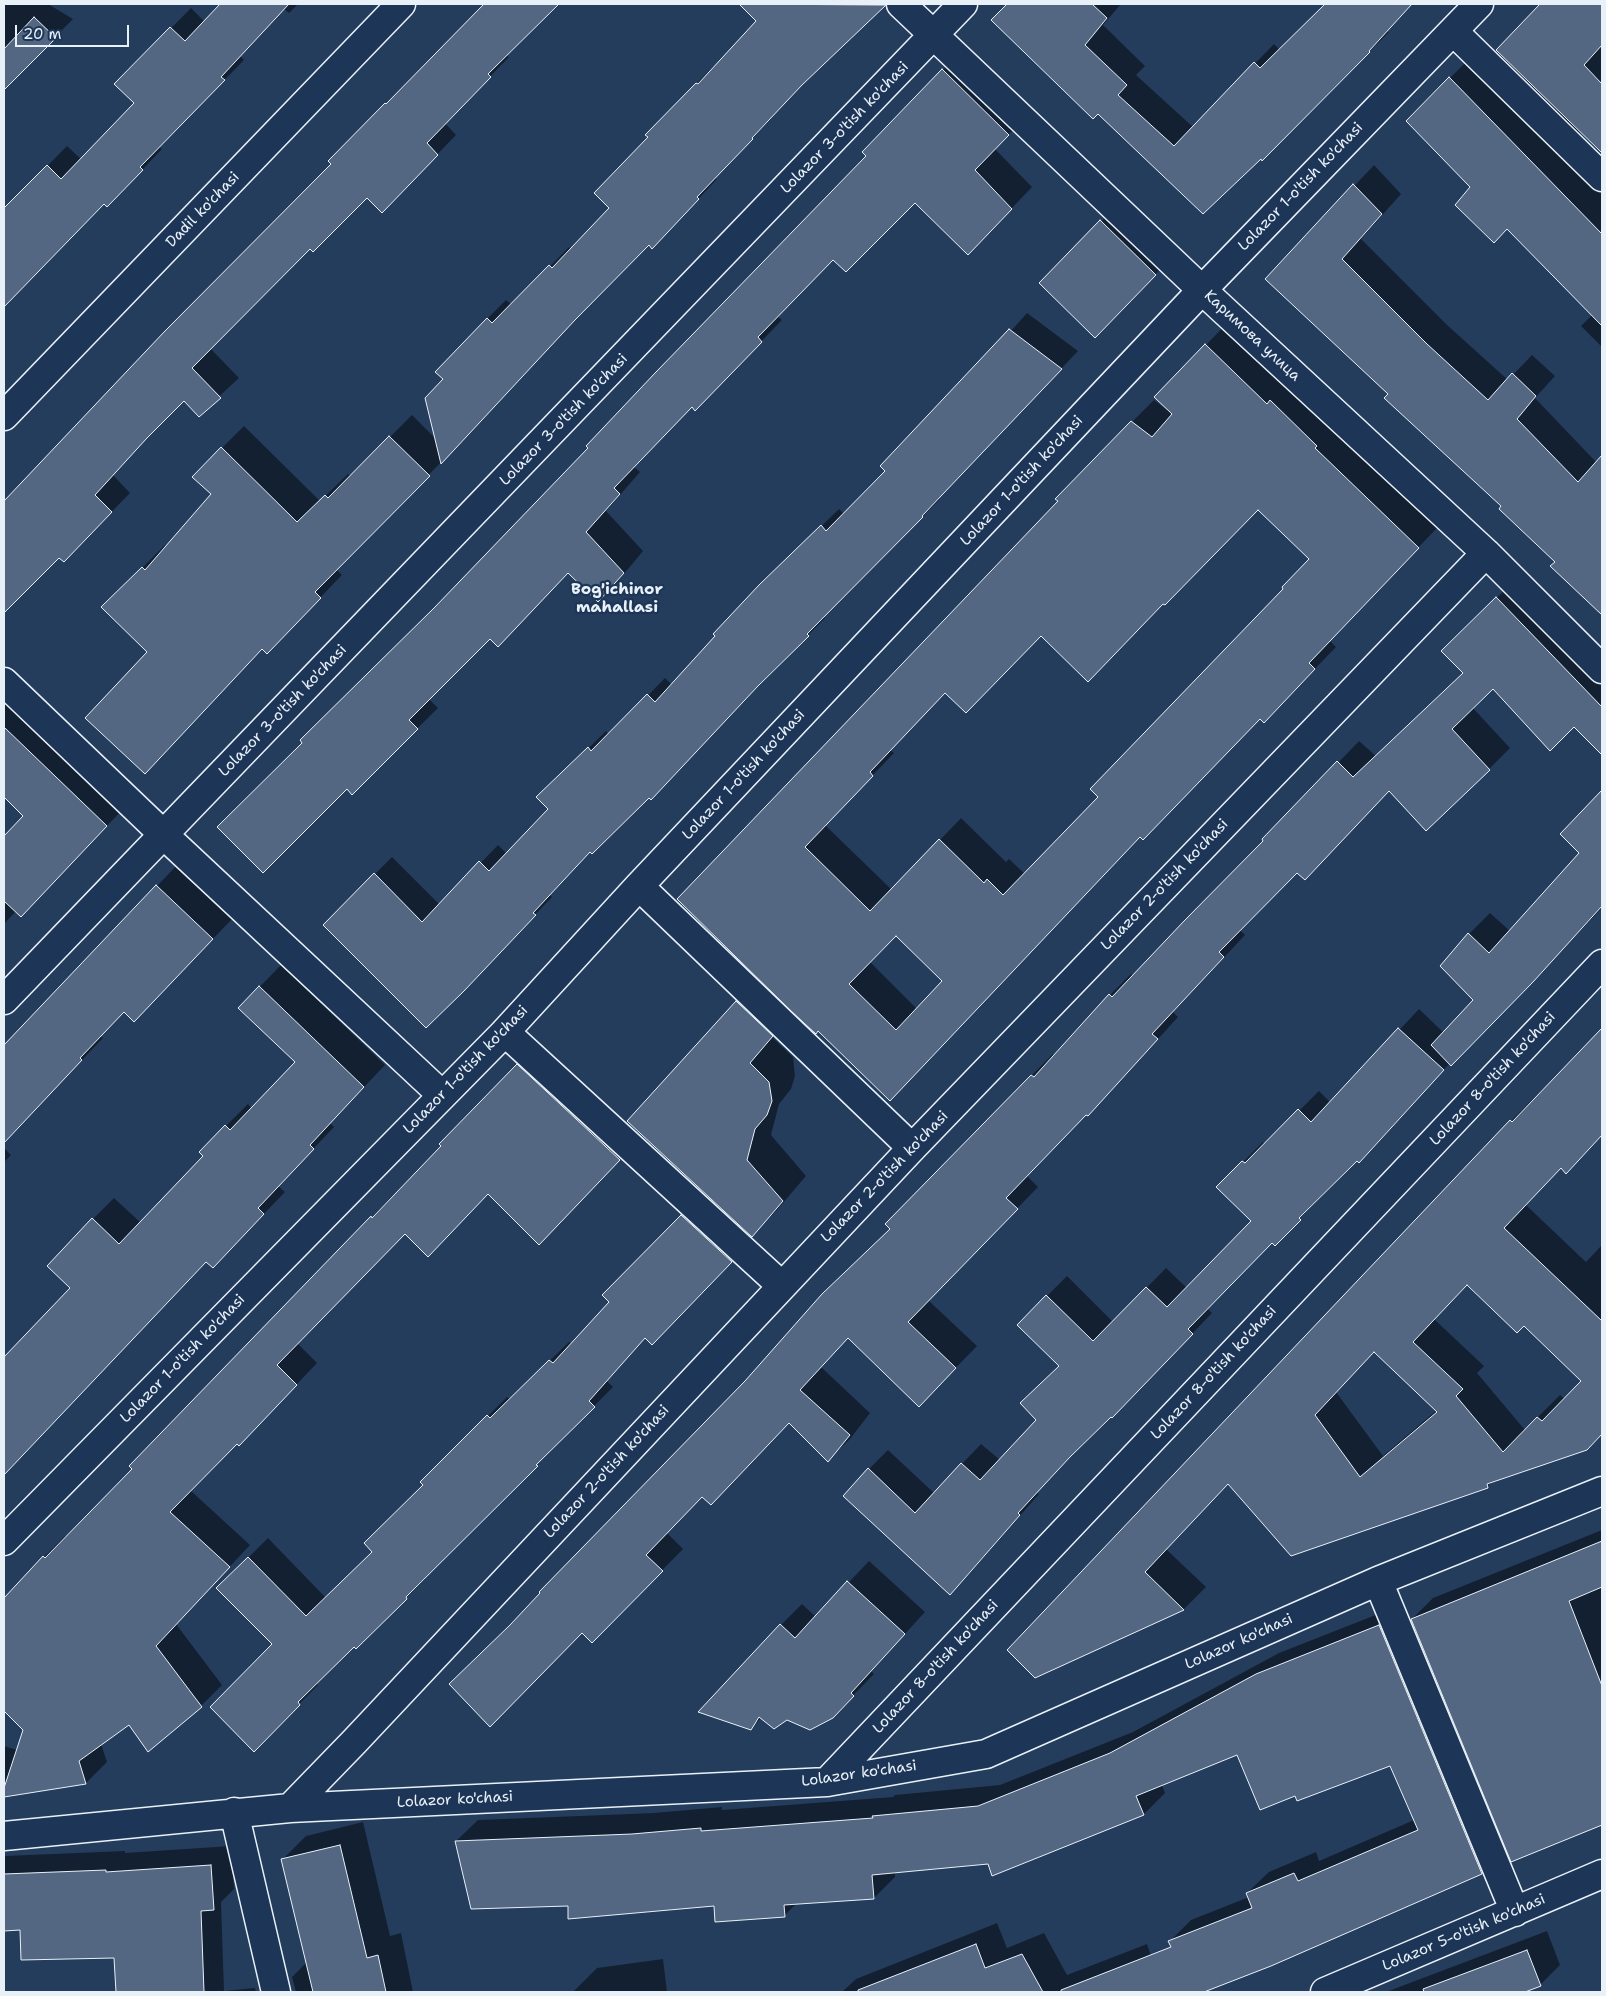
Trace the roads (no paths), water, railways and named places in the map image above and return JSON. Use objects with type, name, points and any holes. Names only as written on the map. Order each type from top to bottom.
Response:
[{"type":"street","name":"Dadil ko'chasi","points":[[4,416],[402,4]]},
{"type":"street","name":"Каримова улица","points":[[901,4],[1202,290],[1486,553],[1602,669]]},
{"type":"street","name":"Lolazor 3-o'tish ko'chasi","points":[[4,1000],[964,4]]},
{"type":"street","name":"Lolazor 1-o'tish ko'chasi","points":[[4,1541],[506,1032],[640,886],[1202,290],[1479,4]]},
{"type":"street","points":[[1453,31],[1602,178]]},
{"type":"street","name":"Lolazor 2-o'tish ko'chasi","points":[[290,1808],[912,1148],[1486,553]]},
{"type":"street","points":[[4,682],[164,835],[442,1095]]},
{"type":"street","points":[[640,886],[912,1148]]},
{"type":"street","name":"Lolazor 8-o'tish ko'chasi","points":[[827,1782],[1602,964]]},
{"type":"street","points":[[506,1032],[782,1286]]},
{"type":"street","name":"Lolazor ko'chasi","points":[[4,1836],[290,1808],[827,1782],[986,1754],[1378,1580],[1602,1491]]},
{"type":"street","points":[[1378,1580],[1515,1912]]},
{"type":"street","points":[[234,1812],[276,1992]]},
{"type":"street","name":"Lolazor 5-o'tish ko'chasi","points":[[1325,1992],[1602,1874]]},
{"type":"district","name":"Bog'ichinor mahallasi","points":[[617,599]]}]
